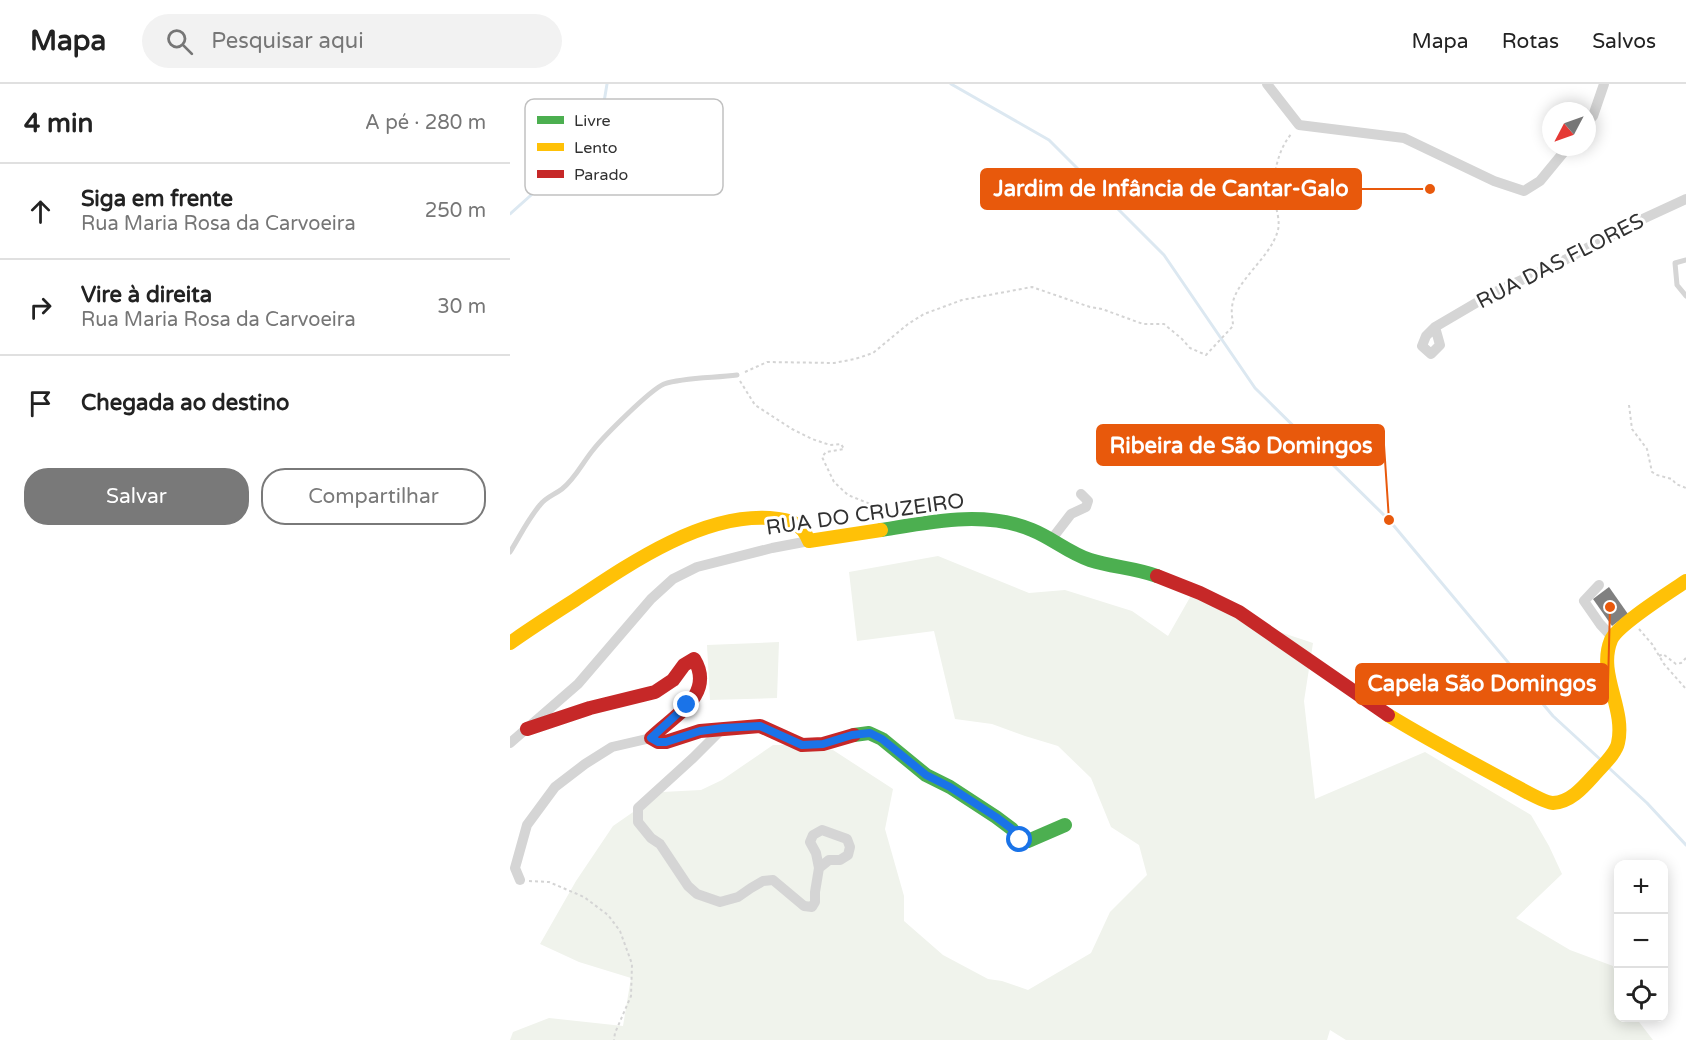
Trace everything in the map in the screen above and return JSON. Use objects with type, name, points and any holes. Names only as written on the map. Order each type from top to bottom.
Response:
[{"type":"street","points":[[1267,84],[1299,126],[1404,138],[1494,181],[1524,190],[1540,181],[1561,156]]},
{"type":"street","points":[[1596,107],[1604,84]]},
{"type":"street","name":"RUA DAS FLORES","points":[[1435,327],[1493,293],[1559,263],[1634,223],[1686,199]]},
{"type":"street","points":[[1051,540],[1071,514],[1086,507],[1088,501],[1082,494]]},
{"type":"street","points":[[510,643],[618,572],[710,526],[738,519],[769,517],[795,522],[803,528],[808,541]]},
{"type":"street","name":"RUA DO CRUZEIRO","points":[[510,743],[578,684],[651,599],[673,579],[697,567],[808,541],[907,526],[979,519],[1005,521],[1033,530],[1069,551],[1090,560],[1152,574],[1200,593],[1239,612],[1381,711],[1426,738],[1551,803],[1567,799],[1582,789],[1618,745],[1619,715],[1607,668],[1607,652],[1612,637]]},
{"type":"street","points":[[1599,585],[1584,601],[1612,637],[1631,620],[1686,581]]},
{"type":"street","points":[[520,880],[515,868],[527,825],[555,788],[585,764],[612,747],[651,738],[687,705],[699,690],[700,670],[694,659],[684,665],[673,680],[655,692],[590,708],[527,729]]},
{"type":"street","points":[[651,738],[658,742],[666,742],[700,731],[760,726],[802,745],[823,744],[852,735],[870,733],[882,739],[926,775],[950,787],[996,817],[1012,829],[1020,840],[1028,842],[1065,825]]},
{"type":"street","points":[[723,728],[638,808],[638,822],[651,838],[660,844],[674,866],[697,894],[720,902],[738,897],[763,881],[773,880],[804,906],[812,906],[815,902],[819,868]]},
{"type":"lane","points":[[1686,260],[1675,263],[1677,285],[1686,296]]},
{"type":"lane","points":[[510,552],[546,498],[562,490],[593,449],[657,387],[677,382],[740,374]]},
{"type":"path","points":[[907,526],[903,518],[848,495],[834,482],[822,457],[826,452],[844,449],[841,444],[830,445],[812,440],[769,415],[755,405],[744,389],[740,374],[767,362],[834,363],[855,359],[873,353],[924,314],[962,300],[1032,287],[1143,324],[1164,324],[1190,348],[1206,355],[1233,326],[1232,306],[1239,287],[1273,245],[1279,228],[1274,195],[1275,169],[1281,149],[1299,126]]},
{"type":"path","points":[[1629,405],[1632,429],[1647,450],[1652,471],[1686,488]]},
{"type":"path","points":[[1631,620],[1686,689]]},
{"type":"path","points":[[1659,656],[1663,654],[1676,664],[1686,658]]},
{"type":"path","points":[[520,880],[549,882],[584,897],[608,915],[620,931],[632,964],[632,996],[614,1040]]},
{"type":"shaded area","points":[[938,556],[1029,593],[1065,590],[1132,611],[1168,636],[1197,585],[1265,627],[1313,643],[1304,701],[1315,799],[1425,752],[1531,815],[1562,874],[1516,918],[1570,950],[1613,966],[1614,1022],[1639,1022],[1653,1040],[1346,1040],[1330,1030],[1327,1040],[510,1040],[513,1032],[549,1018],[623,1026],[631,978],[579,962],[540,944],[576,881],[613,826],[662,792],[701,790],[722,780],[773,745],[797,745],[833,750],[893,789],[885,829],[904,896],[904,921],[943,955],[988,979],[1028,990],[1091,953],[1110,912],[1147,875],[1139,845],[1111,827],[1091,778],[1058,746],[992,724],[955,719],[934,631],[857,641],[849,572]]},
{"type":"shaded area","points":[[779,642],[777,698],[710,700],[707,645]]},
{"type":"building","points":[[1609,587],[1628,614],[1612,626],[1593,599]]},
{"type":"waterway","points":[[604,99],[607,84]]},
{"type":"waterway","points":[[951,84],[1049,140],[1164,255],[1255,388],[1389,520],[1553,716],[1602,761]]},
{"type":"waterway","points":[[510,214],[531,195]]},
{"type":"waterway","points":[[1609,768],[1647,803],[1686,845]]},
{"type":"traffic: fast","points":[[881,530],[957,520],[995,520],[1032,530],[1090,560],[1157,576]]},
{"type":"traffic: fast","points":[[854,735],[869,733],[882,739],[926,775],[950,787],[996,817],[1012,829],[1020,840],[1028,841],[1065,825]]},
{"type":"traffic: slow","points":[[510,643],[642,557],[692,533],[718,524],[743,519],[783,520],[798,525],[809,541],[881,530]]},
{"type":"traffic: slow","points":[[1388,715],[1537,797],[1553,803],[1566,800],[1588,782],[1617,747],[1618,717],[1607,666],[1611,640],[1633,618],[1686,581]]},
{"type":"traffic: jam","points":[[1157,576],[1239,612],[1388,715]]},
{"type":"traffic: jam","points":[[527,729],[590,708],[655,692],[673,680],[684,665],[694,659],[700,683],[696,694],[680,713],[651,738],[658,742],[666,742],[700,731],[760,726],[802,745],[823,744],[854,735]]},
{"type":"place","name":"Jardim de Infância de Cantar-Galo","points":[[1430,189]]},
{"type":"place","name":"Ribeira de São Domingos","points":[[1389,520]]},
{"type":"place","name":"Capela São Domingos","points":[[1610,607]]},
{"type":"route","points":[[687,705],[651,738],[658,742],[666,742],[700,731],[760,726],[802,745],[823,744],[852,735],[870,733],[882,739],[926,775],[950,787],[996,817],[1012,829],[1020,840]]}]
